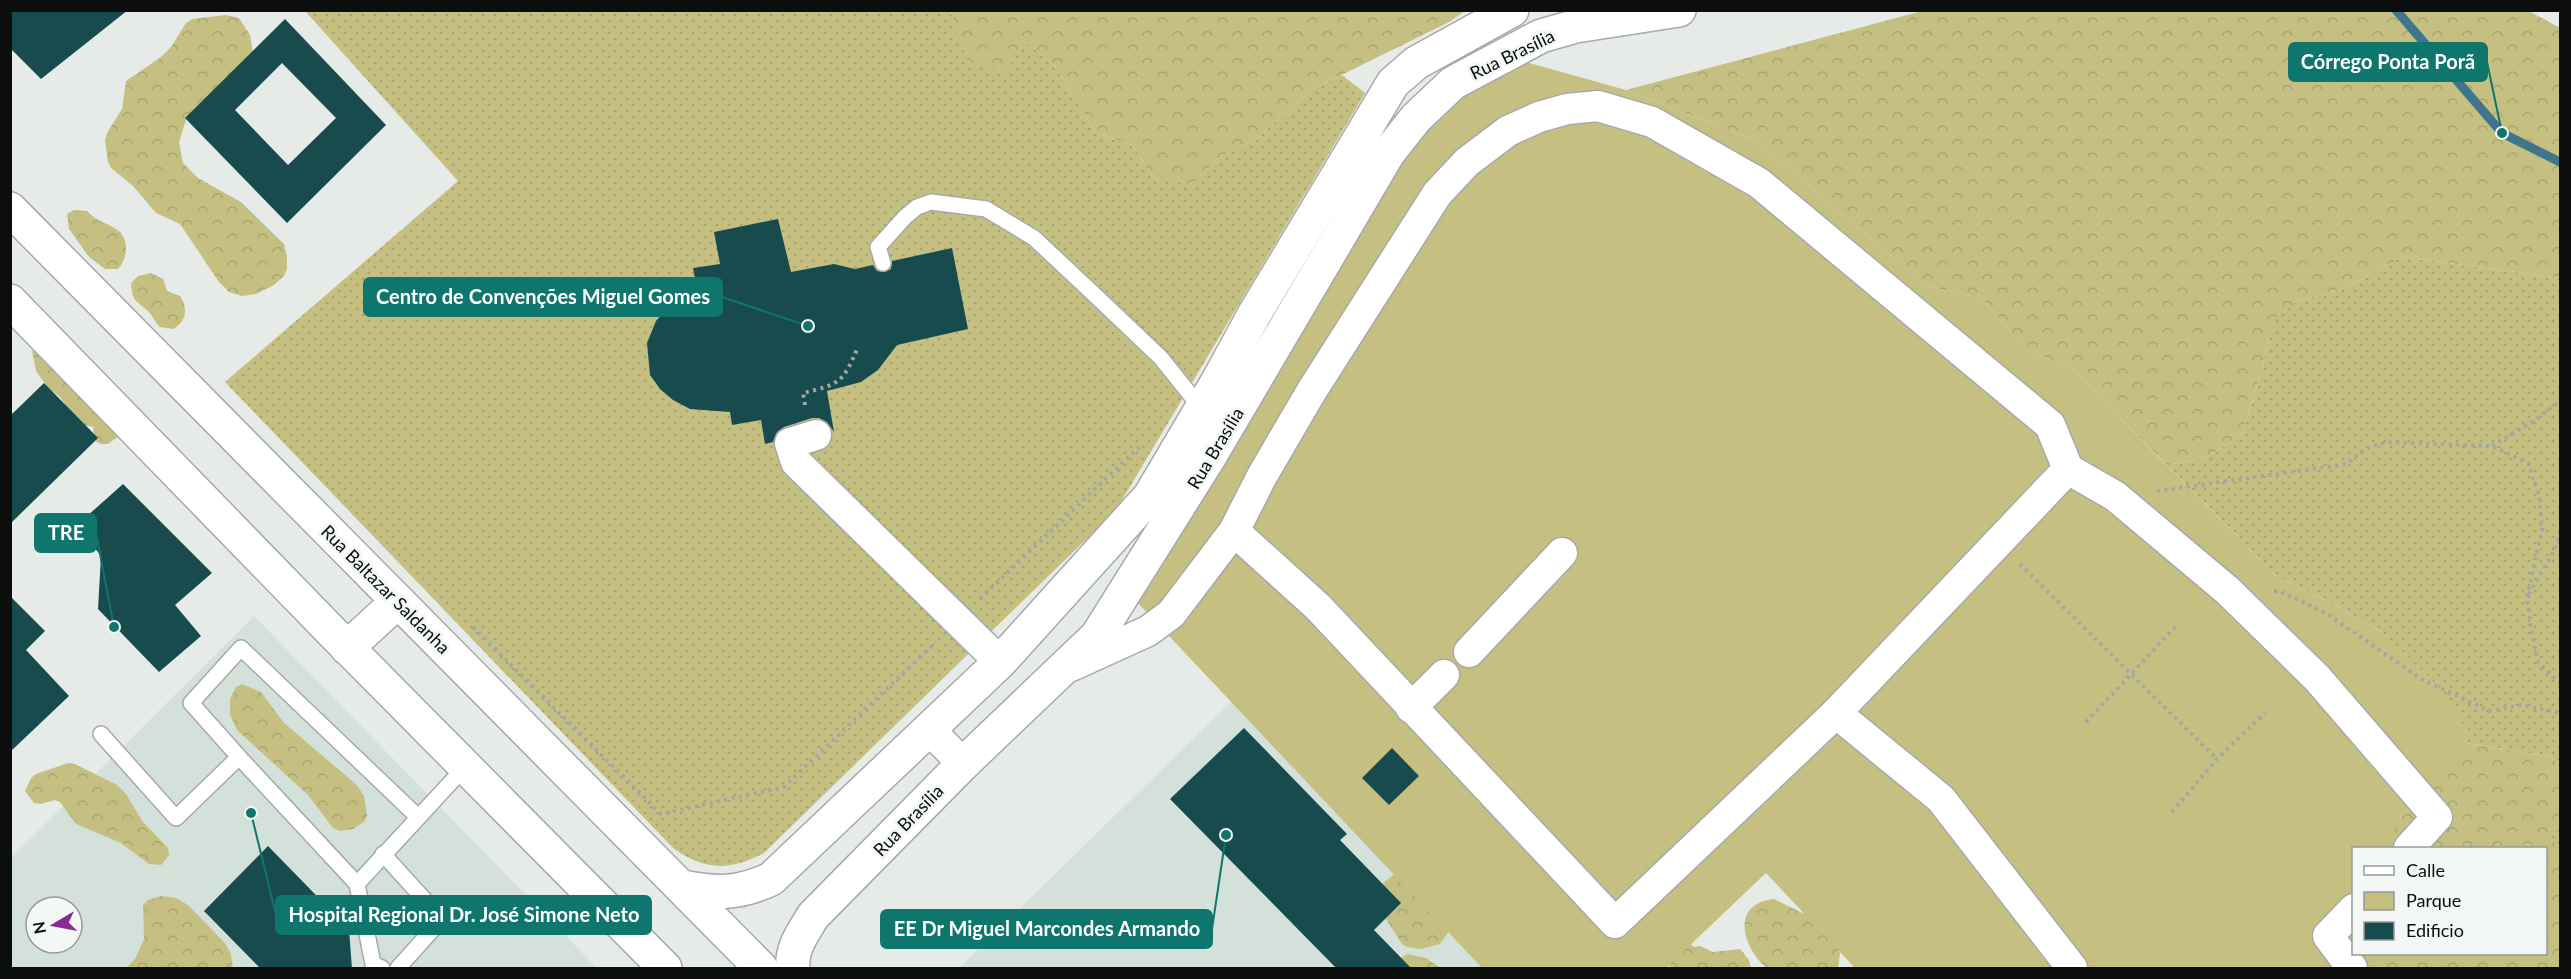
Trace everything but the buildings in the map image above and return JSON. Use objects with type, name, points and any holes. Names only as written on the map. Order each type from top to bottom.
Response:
[{"type":"main road","name":"Rua Brasília","points":[[682,887],[712,893],[741,890],[771,879],[1000,662],[1150,496],[1255,313],[1393,83],[1416,63],[1512,10]]},
{"type":"main road","name":"Rua Brasília","points":[[793,969],[792,961],[797,942],[813,916],[963,764],[1097,636],[1210,456],[1389,152],[1416,118],[1453,83],[1541,36],[1576,26],[1679,10]]},
{"type":"main road","name":"Rua Baltazar Saldanha","points":[[10,209],[761,969]]},
{"type":"main road","points":[[10,301],[665,969]]},
{"type":"main road","points":[[348,648],[398,602]]},
{"type":"street","points":[[1057,672],[1148,631],[1171,614],[1234,531],[1262,476],[1305,402],[1437,194],[1467,162],[1508,131],[1539,117],[1567,109],[1598,106],[1652,122],[1759,183],[2050,425],[2068,468],[2115,496],[2227,590],[2317,678],[2437,817],[2411,847]]},
{"type":"street","points":[[803,439],[796,462],[1000,662]]},
{"type":"street","points":[[1234,531],[1318,607],[1615,923],[1836,713],[2068,468]]},
{"type":"street","points":[[1469,652],[1562,553]]},
{"type":"street","points":[[1411,708],[1444,675]]},
{"type":"street","points":[[1836,713],[1941,799],[2072,969]]},
{"type":"street","points":[[930,730],[963,764]]},
{"type":"street","points":[[2352,911],[2328,936],[2352,969]]},
{"type":"lane","points":[[883,263],[878,247],[892,230],[917,207],[931,202],[986,209],[1034,238],[1161,358],[1201,408]]},
{"type":"lane","points":[[382,969],[373,964],[357,884],[191,704],[241,648],[418,817]]},
{"type":"lane","points":[[101,734],[176,818],[239,757]]},
{"type":"lane","points":[[357,884],[465,767]]},
{"type":"lane","points":[[383,854],[442,919],[399,969]]},
{"type":"path","points":[[803,439],[810,439],[803,393],[829,385],[846,376],[858,347]]},
{"type":"path","points":[[2492,446],[2518,431],[2560,401]]},
{"type":"path","points":[[469,623],[661,814],[784,787],[1145,441]]},
{"type":"path","points":[[2115,496],[2347,464],[2357,453],[2372,445],[2388,442],[2492,446],[2528,463],[2539,495],[2542,530],[2527,597],[2538,662],[2560,683]]},
{"type":"path","points":[[2527,597],[2554,551],[2560,533]]},
{"type":"path","points":[[1998,543],[2217,759]]},
{"type":"path","points":[[2227,590],[2245,594],[2279,591],[2326,613],[2421,679],[2489,711],[2521,705],[2560,713]]},
{"type":"path","points":[[2086,722],[2177,625]]},
{"type":"path","points":[[2172,812],[2217,759],[2265,713]]},
{"type":"shaded area","points":[[254,616],[597,968],[11,968],[11,858]]},
{"type":"shaded area","points":[[1232,701],[1482,968],[959,968]]},
{"type":"green space","points":[[951,10],[1465,11],[1449,22],[1313,89],[1255,140],[1219,157],[1192,185],[1154,178],[1132,145],[1096,133],[1055,66],[1022,39],[1006,73],[968,62],[954,26]]},
{"type":"green space","points":[[305,11],[951,11],[954,26],[1021,38],[1055,66],[1096,133],[1132,145],[1154,178],[1192,184],[1219,157],[1255,140],[1313,89],[1342,75],[1365,93],[1122,500],[1110,516],[764,853],[740,863],[718,866],[696,861],[673,848],[225,382],[458,181]]},
{"type":"green space","points":[[1922,11],[2529,11],[2560,28],[2560,278],[2402,257],[2344,289],[2298,301],[2273,320],[2262,369],[2242,434],[2206,458],[2167,465],[2068,365],[2029,353],[1981,298],[1926,286],[1757,141],[1626,90]]},
{"type":"green space","points":[[226,15],[239,18],[250,35],[253,53],[187,117],[179,142],[183,163],[198,178],[241,202],[284,244],[287,269],[284,276],[274,285],[256,294],[242,296],[229,292],[219,282],[180,224],[156,213],[133,186],[111,168],[105,140],[122,109],[126,81],[161,57],[171,47],[186,23],[192,19]]},
{"type":"green space","points":[[1511,58],[1626,90],[1757,141],[1926,286],[1981,298],[2029,353],[2068,365],[2276,576],[2337,606],[2386,635],[2442,690],[2465,727],[2467,743],[2428,791],[2401,817],[2385,847],[2352,847],[2352,923],[2342,968],[1855,968],[1766,873],[1666,968],[1482,968],[1135,600],[1414,132]]},
{"type":"green space","points":[[74,210],[87,211],[95,218],[112,226],[124,237],[126,248],[124,260],[118,269],[105,269],[89,257],[69,229],[67,214]]},
{"type":"green space","points":[[2402,257],[2560,278],[2560,765],[2551,757],[2467,743],[2465,727],[2386,635],[2337,606],[2276,576],[2167,465],[2206,458],[2242,434],[2262,369],[2273,319],[2298,301],[2344,289]]},
{"type":"green space","points":[[151,273],[163,279],[167,291],[180,296],[183,301],[185,314],[178,326],[173,329],[160,327],[134,297],[131,283],[138,276]]},
{"type":"green space","points":[[32,351],[43,352],[119,436],[108,444],[95,441],[93,427],[80,424],[36,371]]},
{"type":"green space","points":[[242,684],[261,692],[284,723],[357,785],[364,796],[367,816],[364,822],[353,829],[340,831],[333,828],[308,795],[237,730],[230,715],[230,699],[236,687]]},
{"type":"green space","points":[[2467,743],[2551,757],[2560,765],[2560,824],[2547,835],[2560,847],[2560,968],[2282,968],[2352,875],[2352,955],[2547,955],[2547,847],[2375,847]]},
{"type":"green space","points":[[68,763],[75,764],[117,785],[126,794],[143,822],[168,848],[169,855],[161,865],[149,864],[121,843],[76,824],[60,802],[54,800],[41,804],[34,803],[25,791],[31,778],[36,774]]},
{"type":"green space","points":[[2560,824],[2560,847],[2546,835]]},
{"type":"green space","points":[[1398,871],[1456,921],[1440,944],[1421,949],[1407,947],[1402,944],[1382,913],[1382,884]]},
{"type":"green space","points":[[161,896],[176,898],[188,905],[225,943],[231,954],[233,968],[126,968],[135,959],[144,939],[143,905],[148,900]]},
{"type":"green space","points":[[1774,899],[1823,923],[1835,940],[1840,953],[1838,968],[1766,968],[1751,949],[1744,927],[1751,909],[1760,902]]},
{"type":"green space","points":[[1688,942],[1694,947],[1700,946],[1713,952],[1740,949],[1749,960],[1751,968],[1673,968],[1663,963]]},
{"type":"green space","points":[[1407,954],[1426,958],[1440,968],[1394,968]]},
{"type":"waterway","points":[[2396,10],[2502,133],[2560,162]]},
{"type":"place","name":"Córrego Ponta Porã","points":[[2502,133]]},
{"type":"place","name":"Centro de Convenções Miguel Gomes","points":[[808,326]]},
{"type":"place","name":"TRE","points":[[114,627]]},
{"type":"place","name":"Hospital Regional Dr. José Simone Neto","points":[[251,813]]},
{"type":"place","name":"EE Dr Miguel Marcondes Armando","points":[[1226,835]]}]
